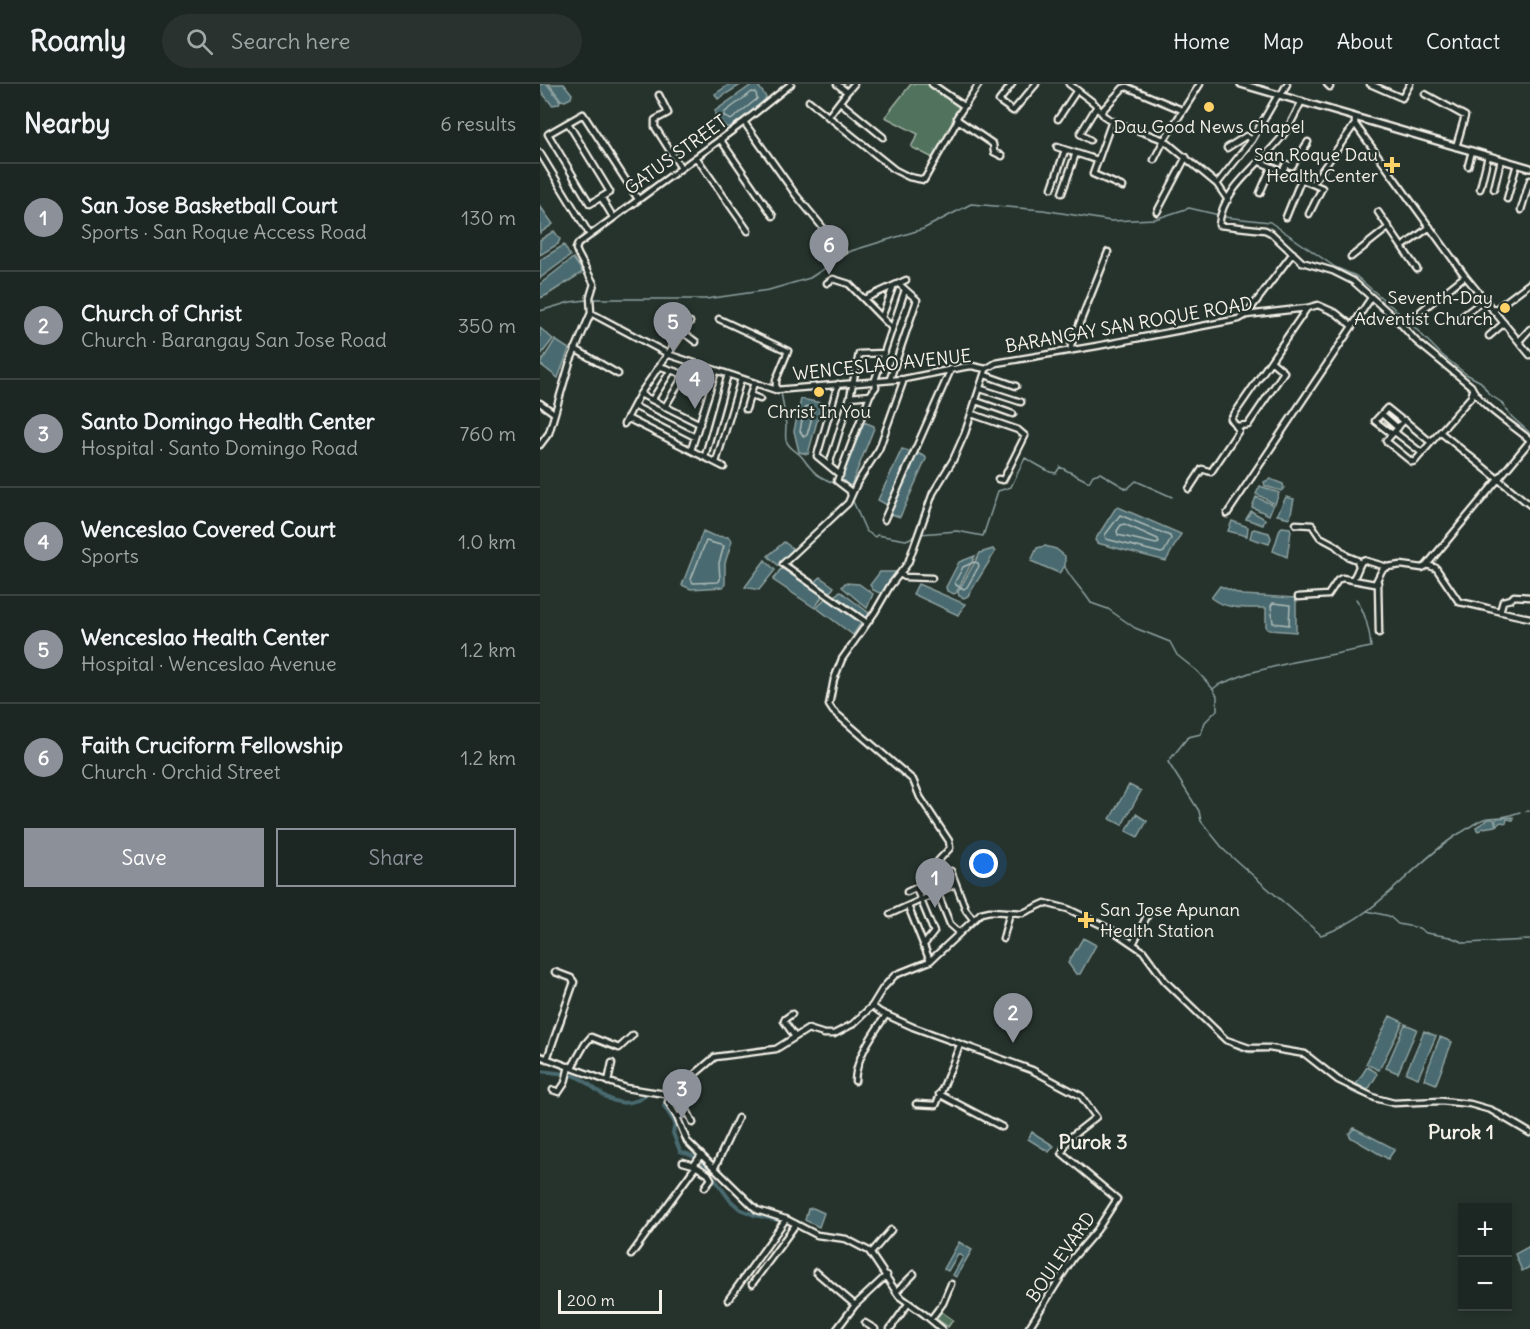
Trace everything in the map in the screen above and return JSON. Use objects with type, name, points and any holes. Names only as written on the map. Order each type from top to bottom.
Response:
[{"type":"main road","points":[[1241,84],[1302,101],[1355,121],[1530,168]]},
{"type":"street","name":"GATUS STREET","points":[[591,313],[590,297],[594,284],[578,254],[577,246],[744,122],[790,84]]},
{"type":"street","points":[[837,84],[847,92]]},
{"type":"street","points":[[828,117],[854,84]]},
{"type":"street","points":[[932,84],[964,106]]},
{"type":"street","points":[[809,101],[895,171],[924,180],[964,106],[979,84]]},
{"type":"street","points":[[1011,84],[999,101],[1013,111],[1020,106],[1036,84]]},
{"type":"street","points":[[1069,84],[1112,121],[1164,140],[1217,184],[1228,200]]},
{"type":"street","points":[[1154,160],[1182,110],[1200,84]]},
{"type":"street","points":[[1217,184],[1252,140],[1287,84]]},
{"type":"street","points":[[1370,84],[1402,98],[1410,84]]},
{"type":"street","points":[[1385,91],[1388,84]]},
{"type":"street","points":[[1101,112],[1123,88],[1127,87],[1182,110]]},
{"type":"street","points":[[1058,119],[1077,90]]},
{"type":"street","points":[[1425,94],[1465,116],[1456,147]]},
{"type":"street","points":[[659,96],[668,113],[655,120],[655,127],[681,168]]},
{"type":"street","points":[[1298,597],[1328,595],[1338,580],[1342,578],[1375,584],[1382,570],[1387,567],[1401,565],[1422,568],[1427,565],[1530,441],[1510,423],[1501,419],[1473,391],[1471,386],[1416,341],[1397,320],[1353,281],[1334,272],[1302,262],[1265,230],[1220,226],[1220,218],[1228,200],[1238,185],[1291,124],[1302,101]]},
{"type":"street","points":[[840,102],[883,137]]},
{"type":"street","points":[[1090,140],[1080,134],[1096,106]]},
{"type":"street","points":[[568,123],[610,192],[590,204],[548,134],[583,114],[638,199]]},
{"type":"street","points":[[958,119],[993,144],[994,152],[1002,156]]},
{"type":"street","points":[[1112,121],[1093,174],[1123,187]]},
{"type":"street","points":[[1313,183],[1355,121],[1465,276],[1530,355]]},
{"type":"street","points":[[744,122],[796,195],[843,252]]},
{"type":"street","points":[[1227,148],[1246,136],[1252,140]]},
{"type":"street","points":[[720,139],[773,216]]},
{"type":"street","points":[[1282,173],[1286,164],[1292,166],[1308,142]]},
{"type":"street","points":[[1057,147],[1097,160]]},
{"type":"street","points":[[1052,188],[1065,150]]},
{"type":"street","points":[[1468,166],[1472,151]]},
{"type":"street","points":[[540,153],[590,235]]},
{"type":"street","points":[[1062,193],[1076,153]]},
{"type":"street","points":[[1480,189],[1488,156]]},
{"type":"street","points":[[696,157],[748,231]]},
{"type":"street","points":[[1157,212],[1186,158]]},
{"type":"street","points":[[1494,189],[1501,160]]},
{"type":"street","points":[[1260,162],[1322,188],[1309,214]]},
{"type":"street","points":[[1507,199],[1517,164]]},
{"type":"street","points":[[1260,193],[1271,168]]},
{"type":"street","points":[[1286,217],[1301,180]]},
{"type":"street","points":[[1521,210],[1530,180]]},
{"type":"street","points":[[601,197],[613,218]]},
{"type":"street","points":[[1378,212],[1417,269]]},
{"type":"street","points":[[1351,257],[1389,227]]},
{"type":"street","points":[[1402,247],[1430,227]]},
{"type":"street","points":[[1071,351],[1071,345],[1108,252]]},
{"type":"street","points":[[1246,315],[1293,253]]},
{"type":"street","points":[[1421,310],[1465,276]]},
{"type":"street","points":[[827,283],[833,279],[849,284],[892,328]]},
{"type":"street","points":[[864,299],[906,280]]},
{"type":"street","points":[[1493,311],[1530,283]]},
{"type":"street","points":[[890,379],[917,300],[899,284]]},
{"type":"street","points":[[882,317],[892,287]]},
{"type":"street","points":[[851,496],[850,491],[837,481],[870,395],[876,387],[875,380],[905,290]]},
{"type":"street","points":[[1227,514],[1371,298]]},
{"type":"street","points":[[1460,318],[1484,300]]},
{"type":"street","name":"BARANGAY SAN ROQUE ROAD","points":[[986,372],[996,363],[1239,319],[1246,315],[1318,305],[1336,313],[1352,326]]},
{"type":"street","points":[[1189,489],[1202,469],[1211,472],[1239,430],[1231,419],[1307,308]]},
{"type":"street","points":[[540,445],[549,433],[575,349],[591,313]]},
{"type":"street","name":"WENCESLAO AVENUE","points":[[591,313],[667,354],[776,390],[904,379],[972,366],[986,372]]},
{"type":"street","points":[[719,319],[788,351],[776,380],[776,390]]},
{"type":"street","points":[[624,424],[640,394],[690,322]]},
{"type":"street","points":[[1489,336],[1504,323]]},
{"type":"street","points":[[1519,341],[1530,329]]},
{"type":"street","points":[[684,333],[696,342]]},
{"type":"street","points":[[575,349],[618,374]]},
{"type":"street","points":[[829,465],[859,354],[884,353]]},
{"type":"street","points":[[1236,426],[1248,425],[1284,372],[1270,362]]},
{"type":"street","points":[[659,366],[712,384]]},
{"type":"street","points":[[884,520],[951,369]]},
{"type":"street","points":[[652,400],[671,370]]},
{"type":"street","points":[[691,450],[716,370]]},
{"type":"street","points":[[959,932],[950,924],[930,874],[950,848],[949,841],[920,796],[913,780],[833,711],[829,705],[838,667],[890,586],[908,563],[933,493],[953,460],[986,372],[1016,386]]},
{"type":"street","points":[[665,407],[685,374]]},
{"type":"street","points":[[705,456],[728,374]]},
{"type":"street","points":[[716,462],[741,379]]},
{"type":"street","points":[[866,622],[783,564],[835,516],[851,496],[879,449],[904,379]]},
{"type":"street","points":[[746,409],[754,383]]},
{"type":"street","points":[[838,384],[817,456],[840,474]]},
{"type":"street","points":[[981,389],[1021,402]]},
{"type":"street","points":[[1403,421],[1386,441],[1410,462],[1415,461],[1471,397],[1473,391]]},
{"type":"street","points":[[640,394],[700,424]]},
{"type":"street","points":[[750,395],[760,399]]},
{"type":"street","points":[[849,397],[870,395]]},
{"type":"street","points":[[976,401],[1013,414]]},
{"type":"street","points":[[540,403],[554,413]]},
{"type":"street","points":[[634,406],[695,437]]},
{"type":"street","points":[[1422,453],[1395,431],[1375,421],[1387,408],[1428,440],[1433,440]]},
{"type":"street","points":[[972,414],[1018,430],[1025,436],[1003,480],[998,479]]},
{"type":"street","points":[[1382,414],[1395,431]]},
{"type":"street","points":[[627,418],[724,467]]},
{"type":"street","points":[[1440,432],[1530,505]]},
{"type":"street","points":[[825,433],[837,437]]},
{"type":"street","points":[[1296,524],[1312,525],[1320,537],[1335,545],[1347,556],[1357,560],[1359,566]]},
{"type":"street","points":[[1352,580],[1358,573],[1363,560],[1387,567]]},
{"type":"street","points":[[1427,565],[1436,568],[1458,602],[1530,618]]},
{"type":"street","points":[[900,574],[905,577],[932,578]]},
{"type":"street","points":[[1378,579],[1379,633]]},
{"type":"street","points":[[1500,612],[1503,601],[1514,596],[1530,597]]},
{"type":"street","points":[[907,892],[951,871],[966,910],[974,920]]},
{"type":"street","points":[[890,914],[956,884]]},
{"type":"street","points":[[916,888],[934,932],[923,946]]},
{"type":"street","points":[[942,1329],[924,1314],[908,1305],[896,1292],[871,1253],[846,1239],[817,1235],[786,1219],[757,1210],[742,1198],[715,1167],[700,1157],[683,1137],[677,1117],[668,1104],[672,1095],[715,1057],[776,1049],[808,1029],[824,1034],[834,1034],[853,1024],[872,1006],[882,988],[895,975],[930,961],[981,913],[990,911],[1023,913],[1045,903],[1056,904],[1097,922],[1133,944],[1150,959],[1165,981],[1226,1040],[1249,1048],[1269,1048],[1305,1054],[1346,1085],[1380,1100],[1394,1103],[1441,1101],[1470,1104],[1491,1110],[1530,1133]]},
{"type":"street","points":[[908,906],[930,961]]},
{"type":"street","points":[[1003,939],[1010,912]]},
{"type":"street","points":[[1133,944],[1148,914]]},
{"type":"street","points":[[547,1059],[574,982],[571,978],[555,972]]},
{"type":"street","points":[[872,1006],[886,1015],[960,1045],[936,1105],[916,1104]]},
{"type":"street","points":[[792,1014],[784,1021],[795,1037]]},
{"type":"street","points":[[855,1081],[855,1073],[866,1046],[886,1015]]},
{"type":"street","points":[[553,1090],[559,1092],[571,1066],[591,1036],[619,1048],[633,1035]]},
{"type":"street","name":"BOULEVARD","points":[[960,1045],[1032,1070],[1081,1096],[1096,1117],[1068,1139],[1062,1153],[1117,1199],[1073,1258],[1028,1329]]},
{"type":"street","points":[[540,1056],[626,1088],[672,1095]]},
{"type":"street","points":[[608,1082],[612,1063]]},
{"type":"street","points":[[939,1094],[1002,1126]]},
{"type":"street","points":[[677,1117],[688,1112],[693,1123]]},
{"type":"street","points":[[715,1167],[738,1118]]},
{"type":"street","points":[[631,1255],[700,1157]]},
{"type":"street","points":[[683,1162],[708,1174],[711,1179],[705,1187]]},
{"type":"street","points":[[728,1300],[786,1219]]},
{"type":"street","points":[[752,1284],[796,1224]]},
{"type":"street","points":[[871,1253],[891,1230]]},
{"type":"street","points":[[816,1272],[855,1305]]},
{"type":"street","points":[[896,1292],[914,1274]]},
{"type":"street","points":[[837,1329],[855,1305],[885,1276]]},
{"type":"street","points":[[931,1319],[943,1303],[951,1284]]},
{"type":"street","points":[[890,1329],[908,1305]]},
{"type":"street","points":[[865,1323],[875,1329]]},
{"type":"green space","points":[[911,84],[931,84],[961,105],[952,121],[955,123],[935,159],[911,147],[918,134],[885,117]]},
{"type":"green space","points":[[939,1310],[953,1320],[948,1327],[934,1317]]},
{"type":"water","points":[[540,84],[547,84],[560,101],[559,104],[552,105],[540,90]]},
{"type":"water","points":[[549,84],[564,84],[572,94],[571,98],[561,100]]},
{"type":"water","points":[[730,84],[742,84],[718,99],[715,94]]},
{"type":"water","points":[[753,84],[757,84],[766,97],[765,100],[731,127],[726,127],[715,116],[715,111]]},
{"type":"water","points":[[540,206],[553,224],[540,233]]},
{"type":"water","points":[[554,231],[560,239],[558,244],[540,255],[540,240]]},
{"type":"water","points":[[564,245],[570,256],[540,278],[540,260]]},
{"type":"water","points":[[573,258],[583,272],[540,298],[540,284]]},
{"type":"water","points":[[540,328],[553,339],[540,356]]},
{"type":"water","points":[[555,340],[569,349],[558,378],[540,364]]},
{"type":"water","points":[[801,399],[822,403],[808,454],[799,452],[794,431]]},
{"type":"water","points":[[864,422],[874,428],[850,488],[843,485],[841,480]]},
{"type":"water","points":[[902,449],[912,452],[887,505],[878,500]]},
{"type":"water","points":[[915,452],[926,459],[900,517],[888,513]]},
{"type":"water","points":[[1270,479],[1283,484],[1284,488],[1281,491],[1265,486],[1264,482]]},
{"type":"water","points":[[1260,486],[1279,493],[1275,504],[1256,494]]},
{"type":"water","points":[[1256,497],[1273,505],[1269,515],[1252,507]]},
{"type":"water","points":[[1286,497],[1294,499],[1290,518],[1277,515]]},
{"type":"water","points":[[1118,507],[1181,534],[1166,561],[1097,543],[1095,540]]},
{"type":"water","points":[[1251,511],[1265,519],[1263,525],[1246,519]]},
{"type":"water","points":[[1232,521],[1248,527],[1247,536],[1228,531]]},
{"type":"water","points":[[1282,527],[1290,528],[1291,531],[1287,557],[1273,551]]},
{"type":"water","points":[[1254,529],[1269,533],[1271,538],[1269,544],[1250,538]]},
{"type":"water","points":[[703,531],[714,536],[728,537],[732,541],[725,563],[725,585],[723,587],[691,589],[682,585]]},
{"type":"water","points":[[784,542],[795,550],[779,566],[768,556]]},
{"type":"water","points":[[1045,546],[1056,549],[1065,556],[1065,566],[1059,573],[1031,561],[1037,548]]},
{"type":"water","points":[[993,549],[995,552],[968,596],[964,598],[959,596],[958,592],[980,553]]},
{"type":"water","points":[[975,556],[956,593],[947,591],[946,587],[959,562]]},
{"type":"water","points":[[765,560],[775,570],[759,590],[745,587]]},
{"type":"water","points":[[783,569],[823,595],[815,608],[773,580]]},
{"type":"water","points":[[880,572],[897,572],[898,574],[882,594],[873,590],[870,585]]},
{"type":"water","points":[[820,577],[834,587],[830,593],[815,583]]},
{"type":"water","points":[[845,583],[859,584],[873,594],[867,608],[842,587]]},
{"type":"water","points":[[918,584],[965,604],[958,615],[913,594]]},
{"type":"water","points":[[1220,586],[1242,595],[1296,598],[1296,632],[1266,628],[1266,608],[1237,607],[1217,602],[1211,598]]},
{"type":"water","points":[[840,591],[869,613],[866,619],[835,596]]},
{"type":"water","points":[[825,598],[861,623],[853,635],[817,608]]},
{"type":"water","points":[[1129,785],[1141,791],[1122,825],[1110,819]]},
{"type":"water","points":[[1136,814],[1147,821],[1138,837],[1126,831]]},
{"type":"water","points":[[1513,817],[1513,820],[1507,819],[1506,823],[1501,822],[1497,825],[1496,823],[1495,826],[1479,831],[1476,827],[1489,819],[1494,819],[1495,822],[1497,818]]},
{"type":"water","points":[[1083,938],[1096,945],[1080,974],[1076,974],[1068,963]]},
{"type":"water","points":[[1390,1016],[1403,1022],[1379,1070],[1366,1064]]},
{"type":"water","points":[[1405,1024],[1417,1029],[1398,1073],[1386,1068]]},
{"type":"water","points":[[1424,1031],[1436,1036],[1418,1078],[1406,1073]]},
{"type":"water","points":[[1440,1037],[1452,1042],[1436,1084],[1424,1079]]},
{"type":"water","points":[[1367,1067],[1377,1075],[1368,1090],[1356,1084]]},
{"type":"water","points":[[1354,1128],[1395,1149],[1388,1159],[1350,1137],[1349,1134]]},
{"type":"water","points":[[1032,1132],[1054,1146],[1049,1152],[1028,1139]]},
{"type":"water","points":[[813,1208],[824,1213],[819,1227],[805,1220],[808,1209]]},
{"type":"water","points":[[959,1242],[972,1250],[956,1277],[953,1275],[963,1257],[958,1254],[948,1271],[944,1269]]},
{"type":"water","points":[[1530,1246],[1530,1267],[1522,1271],[1515,1254]]},
{"type":"waterway","points":[[540,311],[570,302],[595,299],[706,299],[769,290],[810,278],[851,251],[923,229],[971,204],[1043,210],[1111,221],[1155,219],[1189,208],[1219,215]]},
{"type":"waterway","points":[[1224,217],[1270,222],[1335,267],[1356,276],[1404,317],[1442,355],[1466,374],[1481,382],[1489,394],[1501,402],[1512,417],[1530,433]]},
{"type":"waterway","points":[[781,392],[787,443],[815,473],[842,487]]},
{"type":"waterway","points":[[920,534],[957,531],[983,536],[998,491],[1011,487],[1025,458],[1050,472],[1056,473],[1060,467],[1089,482],[1093,475],[1100,473],[1127,489],[1136,481],[1172,497]]},
{"type":"waterway","points":[[852,499],[866,531],[875,537],[877,535],[906,540],[915,536]]},
{"type":"waterway","points":[[1065,567],[1091,603],[1108,609],[1135,628],[1170,642],[1177,655],[1197,671],[1213,689],[1249,673],[1371,647],[1362,609],[1356,599]]},
{"type":"waterway","points":[[1213,689],[1217,696],[1217,710],[1205,722],[1201,734],[1188,737],[1168,762],[1199,811],[1201,821],[1225,851],[1321,935],[1359,916],[1442,846],[1481,820],[1520,812]]},
{"type":"waterway","points":[[1367,911],[1389,916],[1398,924],[1419,928],[1426,933],[1450,937],[1465,943],[1530,940]]},
{"type":"waterway","points":[[1194,1013],[1218,1036],[1239,1050],[1275,1051]]},
{"type":"waterway","points":[[1283,1052],[1305,1057]]},
{"type":"waterway","points":[[540,1071],[566,1074]]},
{"type":"waterway","points":[[569,1074],[578,1077],[601,1094],[617,1102],[627,1103],[650,1093]]},
{"type":"waterway","points":[[1327,1074],[1352,1092],[1381,1103]]},
{"type":"waterway","points":[[663,1094],[667,1096],[664,1106],[675,1123],[673,1133],[680,1151],[700,1159],[730,1200],[740,1209],[754,1215],[783,1221]]},
{"type":"waterway","points":[[1429,1104],[1451,1104]]},
{"type":"waterway","points":[[1465,1105],[1494,1114]]},
{"type":"waterway","points":[[1519,1129],[1530,1137]]},
{"type":"waterway","points":[[800,1229],[816,1237],[829,1239]]},
{"type":"place","name":"Dau Good News Chapel","points":[[1209,107]]},
{"type":"place","name":"San Roque Dau Health Center","points":[[1392,165]]},
{"type":"place","name":"Faith Cruciform Fellowship","points":[[829,275]]},
{"type":"place","name":"Seventh-Day Adventist Church","points":[[1505,308]]},
{"type":"place","name":"Wenceslao Health Center","points":[[673,352]]},
{"type":"place","name":"Christ In You","points":[[819,392]]},
{"type":"place","name":"Wenceslao Covered Court","points":[[695,409]]},
{"type":"place","name":"San Jose Basketball Court","points":[[935,908]]},
{"type":"place","name":"San Jose Apunan Health Station","points":[[1086,920]]},
{"type":"place","name":"Church of Christ","points":[[1013,1043]]},
{"type":"place","name":"Santo Domingo Health Center","points":[[682,1119]]},
{"type":"district","name":"Purok 1","points":[[1461,1132]]},
{"type":"district","name":"Purok 3","points":[[1093,1142]]}]
